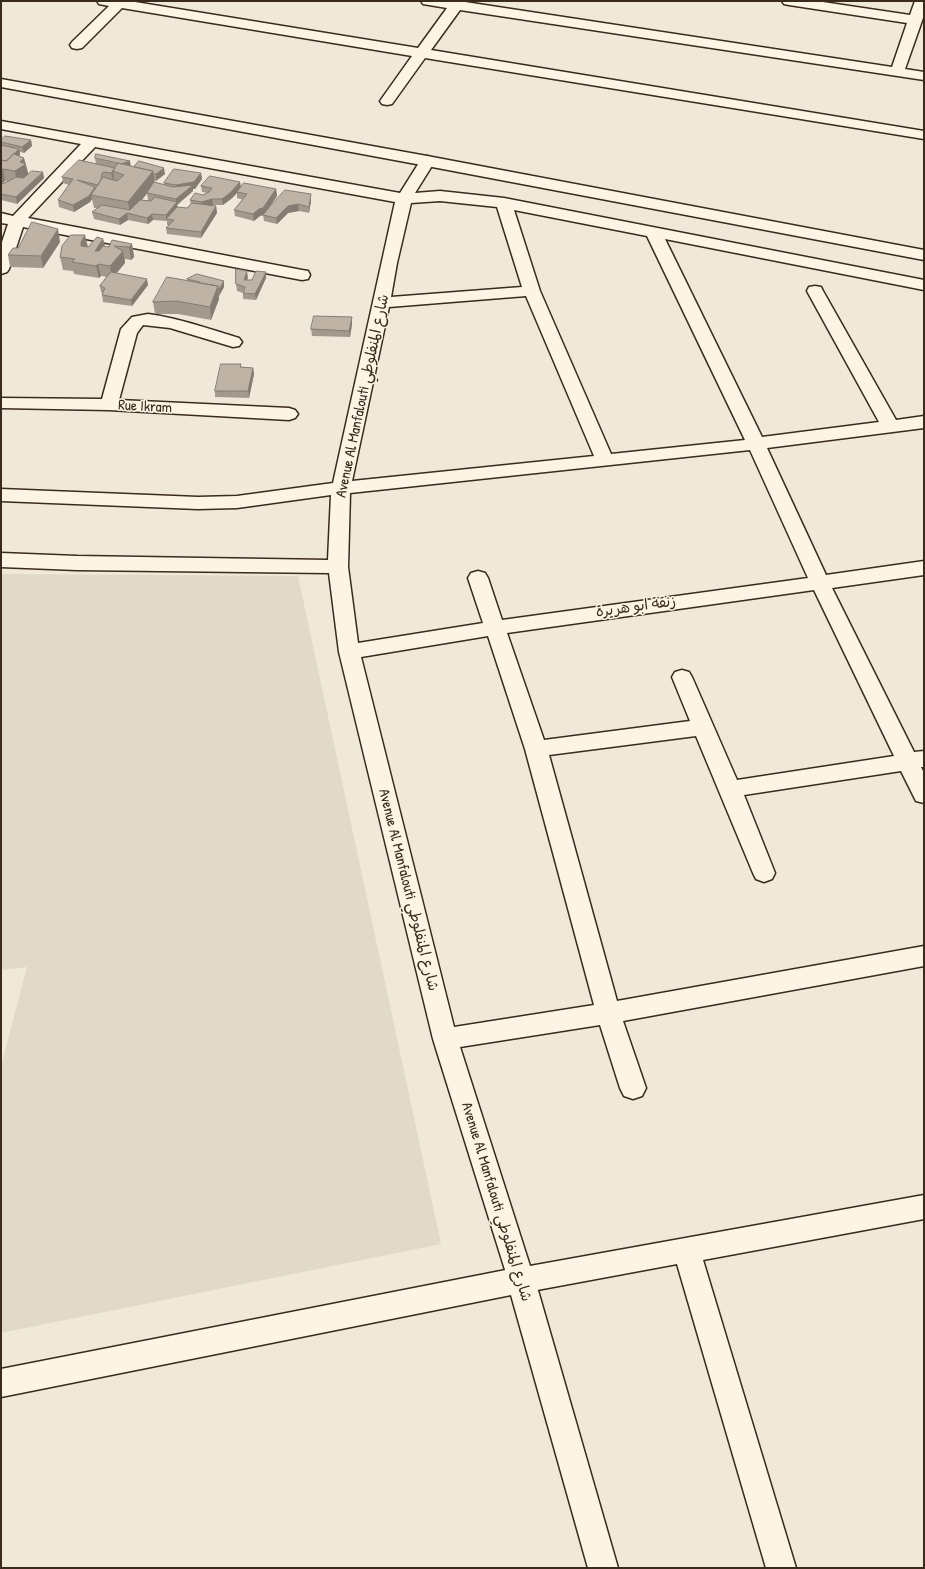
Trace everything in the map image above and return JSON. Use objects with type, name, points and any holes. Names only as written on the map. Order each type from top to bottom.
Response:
[{"type":"street","points":[[104,1],[121,2],[924,135]]},
{"type":"street","points":[[428,1],[457,3],[924,76]]},
{"type":"street","points":[[789,1],[915,20]]},
{"type":"street","points":[[897,72],[922,1]]},
{"type":"street","points":[[77,45],[121,2]]},
{"type":"street","points":[[387,101],[457,3]]},
{"type":"street","points":[[1,82],[924,255]]},
{"type":"street","points":[[1,125],[404,199],[440,196],[504,203],[924,285]]},
{"type":"street","points":[[1,269],[17,222],[91,142]]},
{"type":"street","name":"Avenue Al Manfalouti شارع المنفلوطي","points":[[427,161],[404,199],[389,263],[382,303],[341,488],[338,567],[349,652],[445,1039],[521,1280],[603,1568]]},
{"type":"street","points":[[504,203],[532,291],[605,461]]},
{"type":"street","points":[[1,218],[302,275]]},
{"type":"street","points":[[654,233],[756,444],[819,581],[915,760],[924,795]]},
{"type":"street","points":[[382,303],[532,291]]},
{"type":"street","points":[[815,291],[890,426]]},
{"type":"street","points":[[109,405],[128,334],[131,327],[139,321],[145,320],[166,323],[233,342]]},
{"type":"street","name":"Rue Ikram","points":[[1,402],[109,405],[289,414]]},
{"type":"street","points":[[1,495],[198,503],[229,502],[341,488],[756,444],[924,422]]},
{"type":"street","points":[[1,560],[77,563],[338,567]]},
{"type":"street","name":"زنقة ابو هريرة","points":[[349,652],[495,628],[819,581],[924,568]]},
{"type":"street","points":[[478,578],[536,749],[608,1013],[633,1088]]},
{"type":"street","points":[[682,677],[764,873]]},
{"type":"street","points":[[536,749],[703,727]]},
{"type":"street","points":[[730,789],[915,760]]},
{"type":"street","points":[[445,1039],[608,1013],[924,956]]},
{"type":"street","points":[[1,1383],[521,1280],[924,1207]]},
{"type":"street","points":[[687,1251],[781,1568]]},
{"type":"shaded area","points":[[1,574],[298,576],[441,1244],[1,1333],[1,1066],[27,967],[1,970]]},
{"type":"building","points":[[5,136],[31,140],[22,147],[1,142]]},
{"type":"building","points":[[1,145],[19,149],[6,161],[1,160]]},
{"type":"building","points":[[14,154],[24,158],[20,162],[26,164],[15,171],[1,170],[1,160],[6,161]]},
{"type":"building","points":[[96,154],[130,161],[121,164],[95,158]]},
{"type":"building","points":[[79,160],[115,168],[111,173],[103,172],[98,185],[77,180],[95,187],[89,196],[73,205],[58,200],[73,179],[62,177]]},
{"type":"building","points":[[139,161],[164,168],[156,174],[153,174],[153,171],[134,167]]},
{"type":"building","points":[[118,163],[153,171],[128,202],[91,195],[103,177],[117,181],[124,175],[113,171]]},
{"type":"building","points":[[174,169],[201,173],[194,182],[176,185],[164,183]]},
{"type":"building","points":[[32,171],[43,172],[16,197],[1,194],[1,184],[16,177],[23,178]]},
{"type":"building","points":[[210,176],[240,182],[222,199],[212,199],[202,202],[190,200],[195,193],[203,195],[209,192],[212,188],[201,186]]},
{"type":"building","points":[[154,182],[173,187],[193,185],[176,199],[147,193]]},
{"type":"building","points":[[244,183],[276,189],[263,208],[259,209],[253,214],[234,210],[247,194],[237,192]]},
{"type":"building","points":[[285,190],[311,194],[309,207],[298,204],[288,206],[276,218],[263,215]]},
{"type":"building","points":[[155,197],[177,202],[166,215],[152,214],[147,218],[127,213],[119,219],[92,212],[102,205],[130,210],[140,200],[151,201]]},
{"type":"building","points":[[192,203],[216,206],[201,232],[166,228],[174,220],[166,219],[177,207],[187,208]]},
{"type":"building","points":[[32,222],[58,229],[41,256],[8,255],[13,248],[18,248]]},
{"type":"building","points":[[71,235],[85,235],[81,242],[81,246],[88,247],[97,237],[103,239],[95,251],[99,251],[103,246],[109,247],[112,240],[132,244],[129,247],[114,246],[123,251],[110,266],[98,264],[96,266],[72,262],[75,259],[60,257],[62,246]]},
{"type":"building","points":[[236,269],[247,271],[244,280],[252,280],[256,271],[266,272],[255,294],[243,293],[245,287],[236,284]]},
{"type":"building","points":[[111,272],[147,279],[131,300],[102,295],[105,288],[100,286]]},
{"type":"building","points":[[197,274],[224,281],[218,289],[218,286],[199,283],[200,282],[187,279]]},
{"type":"building","points":[[167,277],[218,286],[210,307],[176,301],[153,302]]},
{"type":"building","points":[[314,316],[352,317],[349,331],[311,329]]},
{"type":"building","points":[[221,364],[241,364],[240,367],[253,368],[248,391],[215,391]]}]
